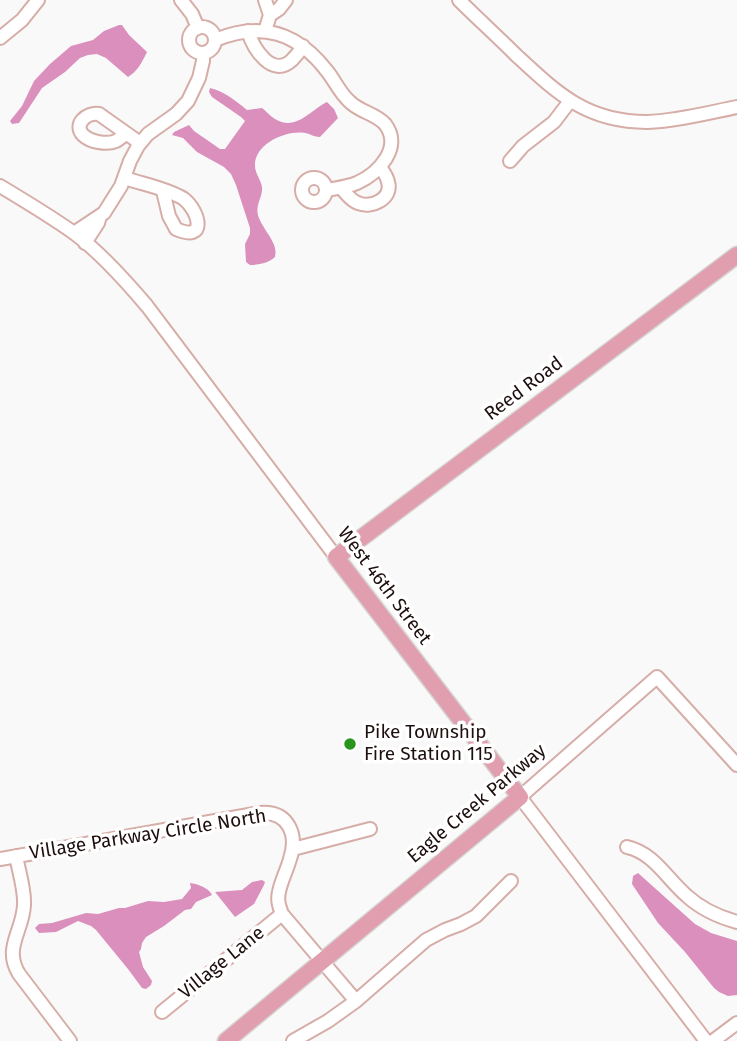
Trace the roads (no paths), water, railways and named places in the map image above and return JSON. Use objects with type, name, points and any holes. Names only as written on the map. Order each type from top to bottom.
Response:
[{"type":"main road","name":"Reed Road","points":[[336,557],[737,255]]},
{"type":"main road","name":"West 46th Street","points":[[336,557],[520,797]]},
{"type":"main road","name":"Eagle Creek Parkway","points":[[226,1041],[520,797]]},
{"type":"street","points":[[0,38],[22,20],[38,0]]},
{"type":"street","points":[[181,0],[192,14],[198,28]]},
{"type":"street","points":[[265,0],[270,15],[265,31]]},
{"type":"street","points":[[270,15],[286,0]]},
{"type":"street","points":[[459,0],[555,91],[585,109],[618,119],[644,122],[670,120],[737,107]]},
{"type":"street","points":[[215,40],[210,30],[198,28],[191,34],[189,43],[194,51],[203,53],[211,49],[215,40],[231,34],[265,31],[281,35],[303,46],[316,57],[348,101],[378,118],[387,127],[391,143],[388,155],[380,167],[362,180],[326,190]]},
{"type":"street","points":[[248,31],[259,53],[273,65],[288,63],[303,46]]},
{"type":"street","points":[[85,243],[125,178],[134,152],[148,134],[176,114],[195,90],[201,74],[203,53]]},
{"type":"street","points":[[510,161],[523,146],[554,122],[570,101]]},
{"type":"street","points":[[126,134],[114,142],[106,142],[93,140],[82,134],[80,128],[87,115],[99,114],[140,144]]},
{"type":"street","points":[[341,188],[357,203],[379,202],[388,193],[389,183],[380,167]]},
{"type":"street","points":[[125,178],[163,191]]},
{"type":"street","name":"West 46th Street","points":[[0,186],[74,233],[121,277],[146,306],[336,557]]},
{"type":"street","points":[[74,233],[100,216]]},
{"type":"street","name":"Eagle Creek Parkway","points":[[520,797],[657,677],[737,765]]},
{"type":"street","name":"West 46th Street","points":[[520,797],[706,1041]]},
{"type":"street","name":"Village Parkway Circle North","points":[[16,856],[265,813],[285,820],[291,829],[293,849]]},
{"type":"street","points":[[356,1001],[282,914],[278,894],[293,849],[370,829]]},
{"type":"street","points":[[627,847],[653,860],[688,898],[702,908],[737,922]]},
{"type":"street","points":[[0,859],[16,856],[24,901],[23,916],[13,948],[13,963],[70,1041]]},
{"type":"street","points":[[293,1041],[356,1001],[420,944],[436,934],[468,921],[511,881]]},
{"type":"street","name":"Village Lane","points":[[162,1012],[282,914]]},
{"type":"street","points":[[713,1041],[737,1023]]},
{"type":"place","name":"Pike Township Fire Station 115","points":[[350,744]]}]
